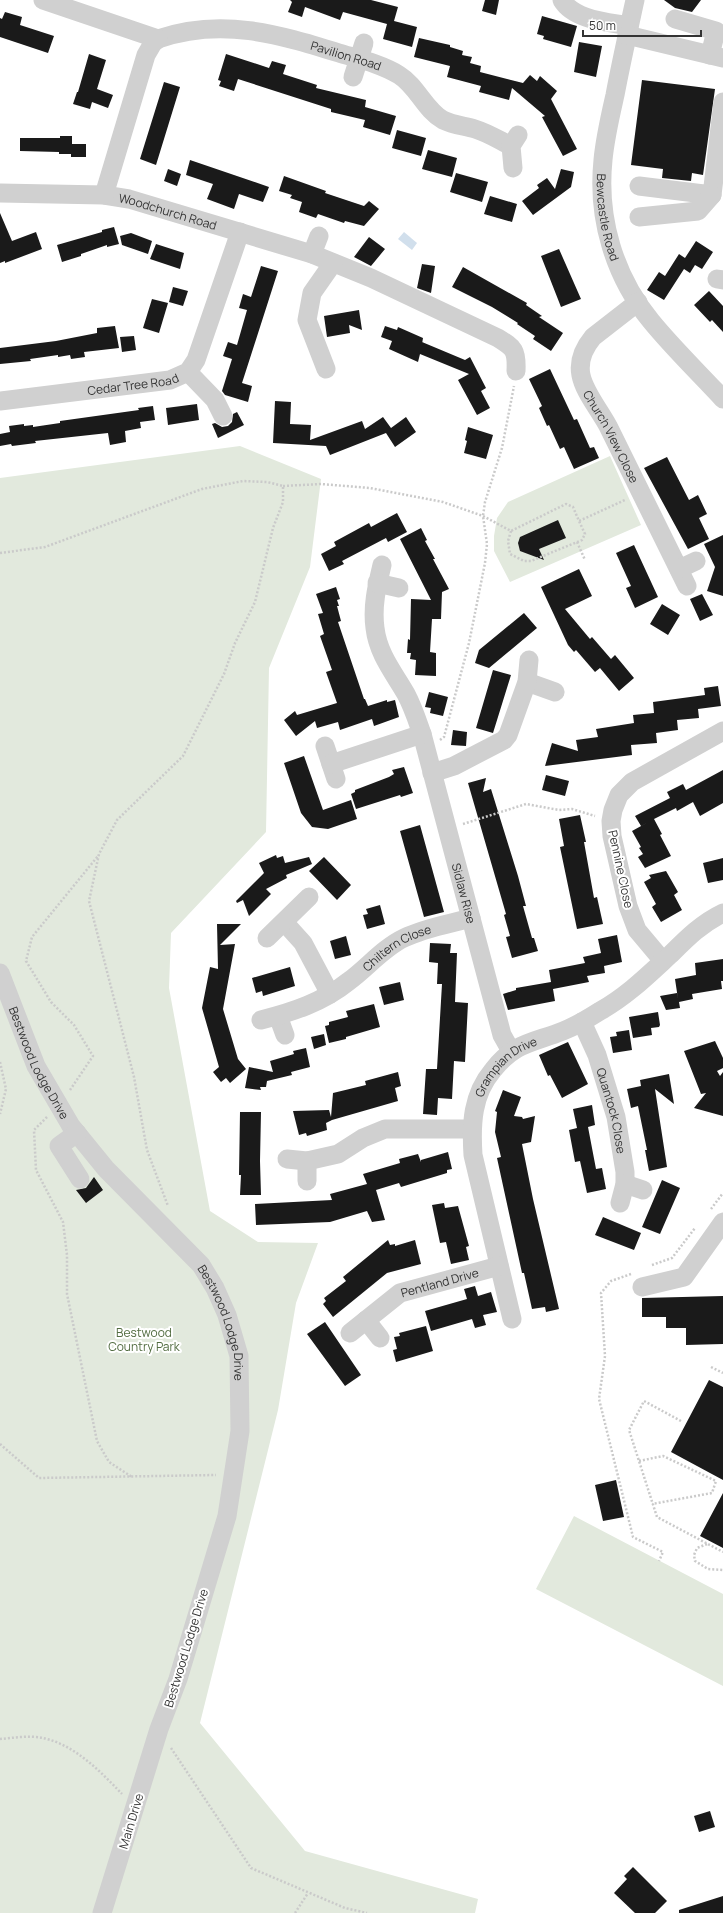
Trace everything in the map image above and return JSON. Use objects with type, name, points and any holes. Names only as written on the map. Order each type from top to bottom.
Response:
[{"type":"street","points":[[43,0],[158,40]]},
{"type":"street","points":[[562,0],[570,9],[580,14],[628,30],[717,56],[716,31],[675,19]]},
{"type":"street","name":"Bewcastle Road","points":[[635,0],[607,133],[603,160],[601,197],[603,219],[615,259],[624,279],[638,302],[651,321],[723,399]]},
{"type":"street","name":"Pavilion Road","points":[[158,40],[172,35],[196,31],[232,29],[258,31],[362,51],[405,79],[412,85],[433,112],[444,120],[515,140],[513,168]]},
{"type":"street","points":[[104,195],[146,55],[153,43],[158,40]]},
{"type":"street","points":[[353,77],[362,51]]},
{"type":"street","points":[[639,217],[698,211],[712,195],[723,102]]},
{"type":"street","points":[[639,186],[712,195]]},
{"type":"street","name":"Woodchurch Road","points":[[0,193],[104,195],[129,199],[312,254],[371,278],[502,340],[512,346],[517,359],[516,371]]},
{"type":"street","name":"Cedar Tree Road","points":[[0,401],[170,380],[188,372],[196,360],[240,232]]},
{"type":"street","points":[[312,254],[319,236]]},
{"type":"street","points":[[326,369],[307,320],[312,293],[333,263]]},
{"type":"street","name":"Church View Close","points":[[638,302],[593,337],[582,352],[580,371],[585,390],[598,408],[608,426],[687,586]]},
{"type":"street","points":[[188,372],[214,400],[223,416]]},
{"type":"street","points":[[679,570],[696,561]]},
{"type":"street","name":"Sidlaw Rise","points":[[382,564],[374,601],[374,615],[378,642],[392,673],[411,704],[424,740],[502,1035],[511,1051]]},
{"type":"street","points":[[377,583],[399,588]]},
{"type":"street","points":[[432,773],[454,766],[504,740],[508,735],[527,682],[529,660]]},
{"type":"street","points":[[527,682],[555,692]]},
{"type":"street","name":"Pennine Close","points":[[663,961],[637,930],[632,919],[612,836],[611,821],[616,802],[625,788],[723,731]]},
{"type":"street","points":[[325,746],[334,772],[424,740]]},
{"type":"street","points":[[267,938],[309,897]]},
{"type":"street","name":"Grampian Drive","points":[[512,1319],[476,1173],[473,1155],[471,1129],[474,1106],[479,1092],[492,1070],[511,1051],[582,1022],[617,1001],[698,928],[723,913]]},
{"type":"street","name":"Chiltern Close","points":[[284,1035],[270,1018],[302,1008],[330,994],[363,971],[394,944],[404,938],[471,918]]},
{"type":"street","points":[[284,922],[303,943],[330,994]]},
{"type":"street","name":"Bestwood Lodge Drive","points":[[0,973],[36,1066],[59,1105],[77,1133],[106,1169],[201,1265],[215,1288],[227,1315],[239,1356],[241,1391],[240,1431],[227,1516],[178,1679],[159,1729]]},
{"type":"street","name":"Quantock Close","points":[[582,1022],[597,1055],[616,1117],[625,1172],[625,1184],[620,1202]]},
{"type":"street","points":[[287,1160],[307,1161],[338,1154],[363,1138],[385,1129],[471,1129]]},
{"type":"street","points":[[77,1133],[59,1146],[80,1179]]},
{"type":"street","points":[[307,1161],[307,1181]]},
{"type":"street","points":[[625,1184],[643,1190]]},
{"type":"street","points":[[642,1287],[684,1277],[723,1222]]},
{"type":"street","name":"Pentland Drive","points":[[350,1333],[400,1293],[499,1266]]},
{"type":"street","points":[[366,1320],[380,1338]]},
{"type":"street","name":"Main Drive","points":[[102,1913],[159,1729]]},
{"type":"path","points":[[424,740],[437,743],[444,737],[469,643],[485,563],[487,544],[483,516],[485,502],[502,448],[514,393],[516,371]]},
{"type":"path","points":[[0,553],[45,547],[202,489],[243,481],[267,482],[283,486],[321,484],[370,488],[443,502],[483,516],[511,531]]},
{"type":"path","points":[[132,1476],[109,1462],[98,1441],[67,1294],[67,1255],[63,1222],[36,1170],[34,1130],[59,1105],[93,1056],[74,1025],[51,1002],[26,961],[32,937],[99,854],[118,820],[183,756],[224,674],[235,643],[255,602],[273,528],[283,502],[283,486]]},
{"type":"path","points":[[579,521],[641,492]]},
{"type":"path","points":[[566,504],[573,507],[585,534],[582,540],[548,553],[539,559],[524,561],[510,554],[508,541],[511,531],[548,513],[566,504]]},
{"type":"path","points":[[548,513],[550,518]]},
{"type":"path","points":[[577,542],[585,560]]},
{"type":"path","points":[[447,828],[526,804],[559,810],[572,809],[611,821]]},
{"type":"path","points":[[99,854],[89,901],[134,1077],[147,1150],[169,1209]]},
{"type":"path","points":[[0,1062],[6,1089],[0,1114]]},
{"type":"path","points":[[601,1292],[605,1356],[599,1400],[633,1537],[663,1552],[659,1560]]},
{"type":"path","points":[[711,1367],[723,1373]]},
{"type":"path","points":[[681,1421],[644,1401],[629,1430],[652,1504],[657,1517],[723,1552]]},
{"type":"path","points":[[0,1444],[39,1478],[233,1475]]},
{"type":"path","points":[[639,1461],[663,1456],[716,1481],[712,1493],[652,1504]]},
{"type":"path","points":[[708,1544],[697,1548],[694,1554],[695,1561],[708,1570],[723,1570]]},
{"type":"path","points":[[159,1729],[251,1868],[345,1908],[367,1913]]},
{"type":"path","points":[[0,1739],[42,1737],[69,1748],[97,1769],[135,1807]]},
{"type":"path","points":[[295,1913],[308,1893]]},
{"type":"green space","name":"Bestwood Country Park","points":[[240,446],[321,479],[310,567],[269,668],[266,832],[171,933],[169,988],[210,1211],[258,1242],[318,1243],[296,1303],[278,1410],[200,1723],[305,1851],[478,1899],[475,1913],[0,1913],[0,478]]},
{"type":"green space","points":[[610,456],[641,525],[510,582],[494,551],[494,536],[497,518],[508,502]]},
{"type":"green space","points":[[574,1516],[723,1594],[723,1686],[536,1589]]},
{"type":"water","points":[[404,232],[417,243],[412,250],[398,239]]},
{"type":"building","points":[[290,0],[371,0],[398,7],[394,21],[417,27],[412,47],[383,39],[387,24],[343,12],[340,20],[305,7],[302,17],[288,12],[292,2]]},
{"type":"building","points":[[485,0],[499,0],[496,15],[482,11]]},
{"type":"building","points":[[664,0],[701,0],[692,12],[675,8]]},
{"type":"building","points":[[5,12],[22,17],[20,25],[54,36],[48,53],[0,37],[0,18],[2,19]]},
{"type":"building","points":[[542,16],[577,26],[571,47],[543,39],[544,36],[537,34]]},
{"type":"building","points":[[419,38],[450,45],[450,47],[463,51],[462,55],[472,57],[470,63],[481,66],[480,72],[523,83],[530,75],[537,81],[540,76],[557,91],[551,99],[577,149],[563,156],[542,117],[545,116],[512,88],[509,100],[479,92],[481,86],[447,77],[450,66],[414,57]]},
{"type":"building","points":[[579,42],[602,46],[596,77],[574,72]]},
{"type":"building","points":[[89,54],[106,60],[97,89],[113,95],[108,108],[92,102],[90,109],[73,104]]},
{"type":"building","points":[[226,54],[269,68],[272,61],[286,65],[283,74],[317,85],[316,88],[366,100],[365,107],[396,116],[390,135],[363,127],[365,120],[331,112],[331,109],[238,79],[234,91],[219,86],[221,81],[218,80]]},
{"type":"building","points":[[642,80],[715,89],[703,175],[692,173],[691,181],[662,178],[663,169],[631,165]]},
{"type":"building","points":[[164,82],[180,87],[156,165],[140,159]]},
{"type":"building","points":[[397,130],[426,138],[421,156],[392,148]]},
{"type":"building","points":[[60,136],[72,136],[72,144],[86,144],[86,157],[71,157],[71,154],[59,154],[59,152],[20,151],[20,138],[60,138]]},
{"type":"building","points":[[428,150],[457,158],[452,177],[422,169]]},
{"type":"building","points":[[190,160],[269,187],[263,202],[239,194],[234,209],[207,199],[213,184],[186,175]]},
{"type":"building","points":[[168,169],[181,174],[177,186],[164,181]]},
{"type":"building","points":[[561,169],[574,172],[571,187],[533,215],[522,201],[539,188],[537,185],[547,178],[555,189]]},
{"type":"building","points":[[456,173],[488,182],[482,202],[450,192]]},
{"type":"building","points":[[284,176],[326,191],[325,193],[364,206],[369,201],[379,209],[364,226],[345,221],[344,223],[318,214],[316,218],[299,212],[302,202],[290,198],[292,195],[279,191]]},
{"type":"building","points":[[490,196],[517,204],[512,222],[484,214]]},
{"type":"building","points":[[0,213],[12,241],[36,232],[42,249],[5,263],[5,261],[0,263]]},
{"type":"building","points":[[114,227],[119,244],[107,247],[107,245],[62,262],[57,245]]},
{"type":"building","points":[[131,233],[152,241],[148,254],[122,245],[120,236]]},
{"type":"building","points":[[369,237],[385,249],[371,266],[354,257]]},
{"type":"building","points":[[696,241],[713,252],[702,269],[695,265],[690,273],[684,269],[664,300],[647,290],[659,272],[665,276],[679,254],[685,258]]},
{"type":"building","points":[[156,244],[184,253],[180,269],[150,259]]},
{"type":"building","points":[[559,249],[581,299],[561,307],[541,256]]},
{"type":"building","points":[[422,264],[435,266],[431,293],[417,288]]},
{"type":"building","points":[[261,266],[278,271],[242,383],[252,386],[248,402],[225,395],[222,391],[232,359],[223,356],[228,342],[237,345],[247,310],[239,308],[243,294],[251,297]]},
{"type":"building","points":[[463,267],[527,303],[526,305],[542,316],[539,317],[563,333],[551,351],[533,339],[535,336],[517,324],[518,323],[492,307],[452,287]]},
{"type":"building","points":[[173,287],[188,291],[183,306],[169,302]]},
{"type":"building","points":[[709,291],[723,306],[723,332],[712,320],[710,322],[694,305]]},
{"type":"building","points":[[152,299],[168,303],[159,333],[143,328]]},
{"type":"building","points":[[359,310],[362,330],[349,325],[350,333],[327,337],[324,316]]},
{"type":"building","points":[[115,326],[119,348],[84,352],[85,357],[71,359],[70,355],[58,357],[58,355],[30,359],[31,361],[0,364],[0,348],[56,341],[97,333],[97,328]]},
{"type":"building","points":[[385,326],[397,330],[398,327],[423,338],[422,342],[465,360],[470,357],[486,388],[481,391],[490,408],[477,415],[458,380],[469,374],[420,354],[418,362],[389,349],[392,341],[381,337]]},
{"type":"building","points":[[134,336],[136,350],[122,352],[120,337]]},
{"type":"building","points":[[550,369],[574,420],[577,419],[590,448],[594,447],[599,458],[574,469],[564,447],[560,449],[549,425],[547,426],[539,408],[542,406],[529,379]]},
{"type":"building","points":[[275,401],[291,402],[290,424],[311,425],[310,440],[362,421],[365,429],[383,417],[391,428],[406,417],[416,432],[395,447],[386,433],[330,455],[326,446],[273,443]]},
{"type":"building","points":[[197,404],[199,420],[168,425],[166,408]]},
{"type":"building","points":[[153,406],[155,420],[140,422],[141,428],[125,431],[126,442],[110,445],[108,433],[35,441],[36,443],[12,446],[11,444],[0,446],[0,434],[10,432],[9,426],[24,424],[24,426],[33,425],[33,427],[60,423],[60,421],[139,410],[138,408]]},
{"type":"building","points":[[237,412],[244,425],[218,438],[212,424],[215,423],[222,427],[228,426],[232,422],[233,414]]},
{"type":"building","points":[[468,427],[493,435],[486,459],[464,453]]},
{"type":"building","points":[[667,457],[689,500],[698,495],[707,514],[699,518],[709,539],[688,549],[644,468]]},
{"type":"building","points":[[397,513],[407,532],[388,542],[386,538],[342,561],[344,564],[329,571],[321,554],[336,546],[334,542],[369,523],[371,527]]},
{"type":"building","points":[[558,520],[566,538],[539,549],[544,560],[520,551],[518,543],[520,537]]},
{"type":"building","points":[[421,528],[427,540],[425,541],[435,559],[433,559],[449,589],[442,592],[441,619],[432,619],[430,652],[436,653],[436,676],[415,675],[416,660],[410,659],[411,653],[407,653],[408,639],[410,640],[411,599],[431,600],[400,539]]},
{"type":"building","points":[[723,535],[723,596],[707,591],[715,567],[704,544]]},
{"type":"building","points":[[634,545],[658,597],[635,608],[626,588],[631,586],[616,553]]},
{"type":"building","points":[[579,569],[592,596],[565,609],[590,639],[592,637],[611,659],[615,655],[634,678],[619,691],[600,668],[595,672],[576,650],[574,652],[568,645],[541,587]]},
{"type":"building","points":[[336,587],[340,599],[337,600],[339,606],[337,606],[341,621],[338,622],[364,699],[368,706],[387,700],[387,702],[395,700],[399,717],[374,726],[372,719],[340,730],[338,722],[317,728],[315,721],[296,736],[284,720],[295,711],[297,715],[337,703],[326,672],[332,670],[320,636],[324,634],[318,614],[323,613],[316,594]]},
{"type":"building","points":[[702,594],[713,615],[700,621],[690,599]]},
{"type":"building","points":[[662,604],[680,615],[668,635],[650,624]]},
{"type":"building","points":[[524,613],[537,628],[489,668],[475,663],[479,650]]},
{"type":"building","points":[[493,670],[511,675],[493,733],[476,728]]},
{"type":"building","points":[[718,686],[721,706],[698,709],[699,718],[677,720],[678,730],[656,733],[657,743],[631,745],[632,755],[545,766],[552,743],[578,751],[576,740],[598,737],[596,729],[634,723],[633,715],[654,713],[653,702],[705,695],[704,688]]},
{"type":"building","points":[[429,692],[448,697],[443,716],[430,713],[431,708],[425,707]]},
{"type":"building","points":[[453,730],[467,732],[466,746],[451,745]]},
{"type":"building","points":[[304,756],[323,810],[351,800],[357,819],[328,829],[312,827],[301,813],[284,763]]},
{"type":"building","points":[[404,767],[413,793],[401,797],[400,795],[356,809],[351,794],[355,792],[355,790],[389,777],[394,774],[392,770]]},
{"type":"building","points":[[723,770],[723,803],[700,816],[693,802],[677,811],[676,808],[654,819],[662,834],[660,835],[671,856],[645,868],[638,857],[643,854],[639,848],[641,847],[632,831],[652,820],[641,826],[635,816],[670,798],[667,792],[683,784],[686,790]]},
{"type":"building","points":[[546,775],[569,781],[565,796],[542,790]]},
{"type":"building","points":[[486,778],[483,792],[491,789],[518,876],[526,906],[523,906],[532,938],[534,938],[538,951],[512,958],[506,937],[510,936],[504,915],[506,914],[468,783]]},
{"type":"building","points":[[580,815],[586,842],[584,842],[594,898],[597,897],[603,924],[577,929],[560,847],[564,846],[559,819]]},
{"type":"building","points":[[420,825],[444,912],[424,917],[400,831]]},
{"type":"building","points":[[276,855],[277,858],[283,856],[285,863],[309,857],[312,864],[286,875],[287,878],[266,889],[271,894],[249,916],[243,900],[237,903],[236,901],[264,873],[259,863]]},
{"type":"building","points":[[324,857],[351,885],[337,900],[309,871]]},
{"type":"building","points":[[723,858],[723,880],[708,883],[703,863]]},
{"type":"building","points":[[666,871],[678,892],[674,895],[682,910],[661,922],[652,907],[656,904],[644,882],[651,878],[649,875]]},
{"type":"building","points":[[380,905],[385,924],[367,929],[363,915],[368,914],[366,909]]},
{"type":"building","points":[[217,924],[241,924],[220,945],[235,944],[223,1009],[238,1059],[246,1069],[230,1083],[226,1078],[221,1082],[213,1072],[219,1067],[202,1008],[210,967],[218,969]]},
{"type":"building","points":[[617,935],[622,962],[604,966],[605,973],[587,976],[589,982],[553,989],[555,1001],[508,1010],[503,994],[516,990],[516,988],[551,982],[549,970],[585,963],[583,957],[601,953],[598,939]]},
{"type":"building","points":[[346,936],[351,955],[335,959],[330,941]]},
{"type":"building","points":[[430,943],[451,944],[450,953],[457,953],[455,1002],[468,1003],[465,1062],[454,1061],[452,1099],[438,1098],[437,1115],[423,1114],[426,1069],[437,1069],[442,984],[437,984],[438,963],[429,962]]},
{"type":"building","points":[[723,959],[723,981],[721,981],[722,989],[692,994],[693,999],[679,1002],[680,1008],[666,1010],[660,996],[677,993],[678,999],[675,979],[696,975],[695,963]]},
{"type":"building","points":[[290,967],[295,986],[263,996],[262,991],[256,993],[252,978]]},
{"type":"building","points":[[400,982],[404,1000],[384,1005],[379,987]]},
{"type":"building","points":[[374,1004],[380,1027],[346,1037],[346,1039],[329,1043],[325,1026],[329,1025],[329,1022],[348,1017],[346,1011]]},
{"type":"building","points":[[658,1012],[660,1025],[659,1027],[651,1028],[652,1035],[633,1038],[629,1017]]},
{"type":"building","points":[[629,1030],[632,1050],[613,1053],[610,1037],[617,1036],[616,1032]]},
{"type":"building","points":[[324,1034],[326,1045],[314,1049],[311,1037]]},
{"type":"building","points":[[715,1041],[723,1058],[723,1068],[717,1071],[720,1076],[723,1072],[723,1116],[694,1108],[706,1093],[701,1094],[684,1051]]},
{"type":"building","points":[[568,1042],[588,1084],[562,1098],[550,1075],[548,1076],[539,1055]]},
{"type":"building","points":[[306,1048],[310,1067],[291,1072],[292,1075],[267,1081],[266,1087],[260,1087],[261,1090],[245,1088],[249,1067],[273,1072],[270,1061],[294,1054],[293,1051]]},
{"type":"building","points":[[398,1072],[401,1086],[395,1088],[398,1101],[332,1120],[326,1123],[327,1130],[307,1136],[306,1133],[299,1135],[293,1111],[329,1110],[331,1117],[333,1093],[366,1085],[365,1081]]},
{"type":"building","points":[[669,1074],[674,1104],[655,1089],[667,1167],[649,1171],[645,1150],[647,1150],[638,1106],[631,1108],[627,1089],[641,1086],[640,1080]]},
{"type":"building","points":[[503,1090],[521,1097],[514,1116],[522,1117],[523,1119],[535,1116],[531,1142],[522,1144],[533,1199],[559,1309],[546,1312],[545,1307],[532,1309],[524,1273],[522,1273],[497,1158],[501,1157],[495,1132],[497,1112],[495,1111]]},
{"type":"building","points":[[592,1105],[595,1125],[588,1127],[596,1169],[602,1168],[606,1189],[587,1193],[580,1161],[575,1162],[569,1130],[577,1128],[573,1109]]},
{"type":"building","points":[[240,1112],[261,1112],[261,1195],[240,1195]]},
{"type":"building","points":[[448,1152],[452,1169],[447,1170],[447,1173],[401,1187],[399,1183],[376,1190],[385,1220],[372,1222],[367,1211],[330,1222],[256,1225],[255,1204],[332,1200],[330,1194],[367,1184],[363,1174],[400,1163],[399,1159],[418,1154],[421,1162],[421,1160]]},
{"type":"building","points":[[94,1177],[103,1190],[86,1203],[76,1190],[86,1188]]},
{"type":"building","points":[[662,1180],[680,1188],[660,1234],[642,1227]]},
{"type":"building","points":[[444,1203],[445,1208],[458,1206],[469,1246],[466,1247],[469,1260],[451,1264],[446,1242],[440,1243],[432,1205]]},
{"type":"building","points":[[603,1217],[641,1233],[634,1250],[595,1235]]},
{"type":"building","points":[[388,1240],[390,1245],[395,1244],[395,1246],[415,1240],[421,1264],[387,1273],[333,1317],[323,1304],[326,1301],[324,1298],[346,1281],[343,1277]]},
{"type":"building","points":[[475,1286],[478,1296],[491,1292],[497,1312],[483,1315],[486,1325],[475,1328],[472,1319],[431,1331],[425,1311],[467,1299],[464,1289]]},
{"type":"building","points":[[723,1296],[723,1344],[686,1345],[686,1328],[666,1328],[666,1317],[642,1317],[642,1298]]},
{"type":"building","points":[[325,1322],[361,1375],[345,1386],[307,1334]]},
{"type":"building","points":[[426,1326],[433,1351],[396,1362],[393,1350],[397,1349],[394,1337],[400,1336],[399,1333]]},
{"type":"building","points":[[709,1380],[723,1387],[723,1480],[671,1452]]},
{"type":"building","points":[[616,1480],[624,1517],[603,1521],[595,1485]]},
{"type":"building","points":[[723,1493],[723,1548],[700,1536]]},
{"type":"building","points":[[710,1811],[715,1827],[699,1832],[694,1816]]},
{"type":"building","points":[[633,1867],[667,1901],[655,1913],[635,1913],[614,1893],[627,1879],[624,1876]]},
{"type":"building","points":[[723,1896],[723,1913],[679,1913],[679,1910]]}]
